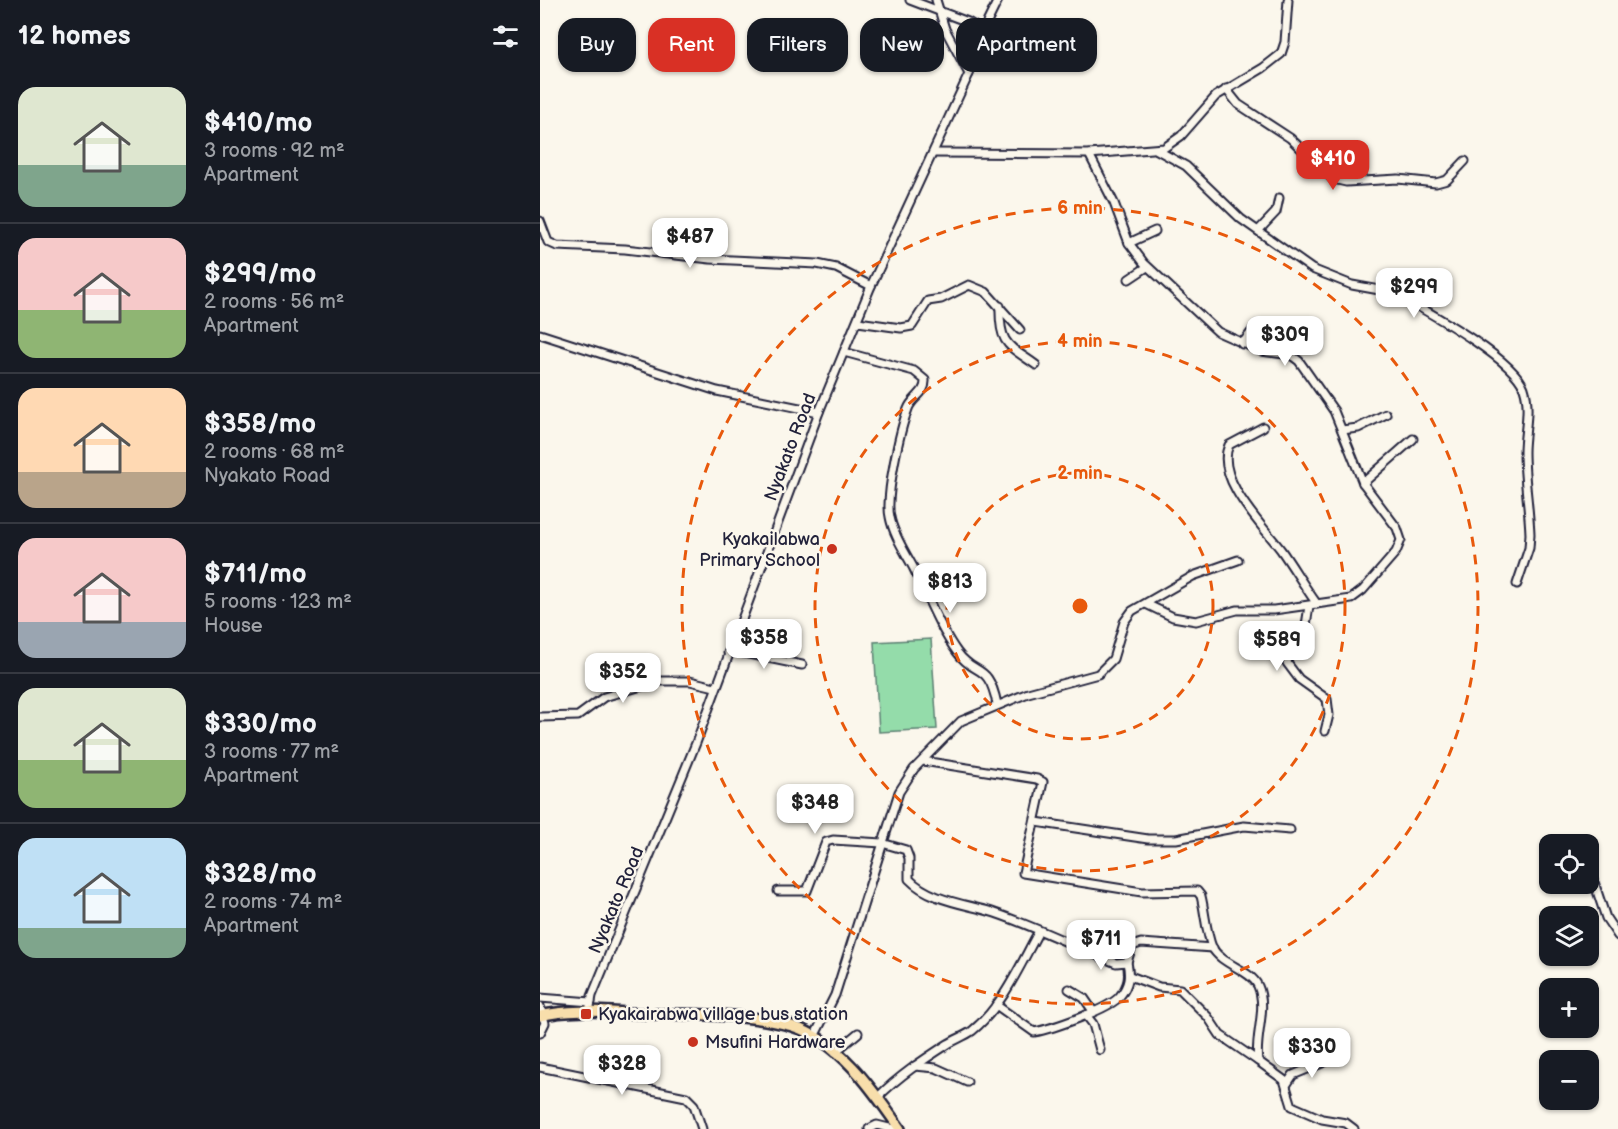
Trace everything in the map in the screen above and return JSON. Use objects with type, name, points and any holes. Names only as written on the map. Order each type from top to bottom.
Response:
[{"type":"highway","points":[[541,1012],[763,1020],[793,1026],[835,1052],[878,1097],[900,1129]]},
{"type":"street","points":[[910,0],[956,18]]},
{"type":"street","points":[[936,0],[939,12],[969,74]]},
{"type":"street","name":"Nyakato Road","points":[[989,18],[998,0]]},
{"type":"street","points":[[934,153],[1089,154],[1157,150],[1181,136],[1205,106],[1281,54],[1285,42],[1288,0]]},
{"type":"street","name":"Nyakato Road","points":[[589,1012],[591,1002],[696,743],[819,411],[872,286],[969,74]]},
{"type":"street","points":[[1227,89],[1238,104],[1290,138],[1333,179],[1346,182],[1398,179],[1436,183],[1448,180],[1465,161]]},
{"type":"street","points":[[1157,150],[1186,166],[1241,219],[1312,269],[1352,285],[1385,291],[1434,315],[1484,349],[1517,376],[1524,388],[1526,401],[1524,450],[1530,534],[1529,548],[1517,584]]},
{"type":"street","points":[[1089,154],[1114,203],[1129,243],[1148,267],[1212,328],[1242,344],[1262,351],[1295,357],[1334,411],[1363,483],[1401,534],[1400,545],[1358,595],[1313,605],[1237,610],[1196,621],[1173,617],[1146,604]]},
{"type":"street","points":[[1259,230],[1276,212],[1279,198]]},
{"type":"street","points":[[540,221],[548,242],[557,246],[637,250],[710,259],[817,264],[836,268],[872,286]]},
{"type":"street","points":[[1129,243],[1155,231]]},
{"type":"street","points":[[1129,279],[1148,267]]},
{"type":"street","points":[[858,322],[901,328],[912,326],[928,301],[941,299],[969,285],[986,292],[1020,330]]},
{"type":"street","points":[[1000,306],[1001,328],[1008,346],[1036,365]]},
{"type":"street","points":[[1242,344],[1257,325]]},
{"type":"street","points":[[540,334],[717,391],[819,411]]},
{"type":"street","points":[[844,352],[914,371],[925,380],[923,392],[908,408],[900,437],[894,469],[890,517],[945,632],[958,654],[986,675],[994,690],[996,704]]},
{"type":"street","points":[[1342,430],[1358,428],[1386,414]]},
{"type":"street","points":[[1263,427],[1229,445],[1226,456],[1229,469],[1246,507],[1282,552],[1313,605],[1306,625],[1290,647],[1287,663],[1299,679],[1327,699],[1329,715],[1325,731]]},
{"type":"street","points":[[1363,483],[1413,439]]},
{"type":"street","points":[[814,1037],[835,995],[899,792],[906,779],[953,726],[970,715],[996,704],[1054,685],[1098,674],[1113,659],[1124,622],[1132,611],[1193,576],[1238,560]]},
{"type":"street","points":[[728,653],[740,652],[802,665]]},
{"type":"street","points":[[540,717],[578,716],[604,697],[659,681],[690,681],[715,687]]},
{"type":"street","points":[[923,762],[1040,780],[1043,786],[1023,873],[1142,892],[1197,891],[1201,896],[1213,948],[1235,968],[1253,980],[1258,988],[1261,1012],[1258,1061]]},
{"type":"street","points":[[1036,822],[1148,839],[1176,839],[1244,826],[1290,830]]},
{"type":"street","points":[[778,891],[801,893],[810,889],[826,842],[882,843],[906,850],[909,858],[909,879],[921,888],[1039,931],[1116,963],[1127,962]]},
{"type":"street","points":[[1598,894],[1606,918],[1618,936]]},
{"type":"street","points":[[878,1097],[915,1066],[974,1030],[996,1005],[1039,931]]},
{"type":"street","points":[[996,1005],[1034,1032],[1090,1013],[1119,998],[1130,976],[1127,962],[1132,946],[1141,943],[1213,948]]},
{"type":"street","points":[[1130,976],[1159,987],[1180,989],[1208,1017],[1220,1035],[1287,1084]]},
{"type":"street","points":[[1069,989],[1084,998],[1100,1050]]},
{"type":"street","points":[[540,998],[591,1002]]},
{"type":"street","points":[[540,1033],[545,1023],[541,1012]]},
{"type":"street","points":[[835,1052],[858,1034]]},
{"type":"street","points":[[1327,1061],[1293,1075],[1287,1084],[1288,1102],[1322,1119],[1346,1123],[1354,1129]]},
{"type":"street","points":[[915,1066],[936,1068],[967,1082]]},
{"type":"street","points":[[540,1067],[686,1097],[694,1105],[702,1129]]},
{"type":"street","points":[[869,1129],[877,1125],[893,1129]]},
{"type":"green space","points":[[931,639],[937,729],[879,732],[874,642]]},
{"type":"place","name":"Kyakailabwa Primary School","points":[[832,549]]},
{"type":"place","name":"Kyakairabwa village bus station","points":[[586,1014]]},
{"type":"place","name":"Msufini Hardware","points":[[693,1042]]}]
